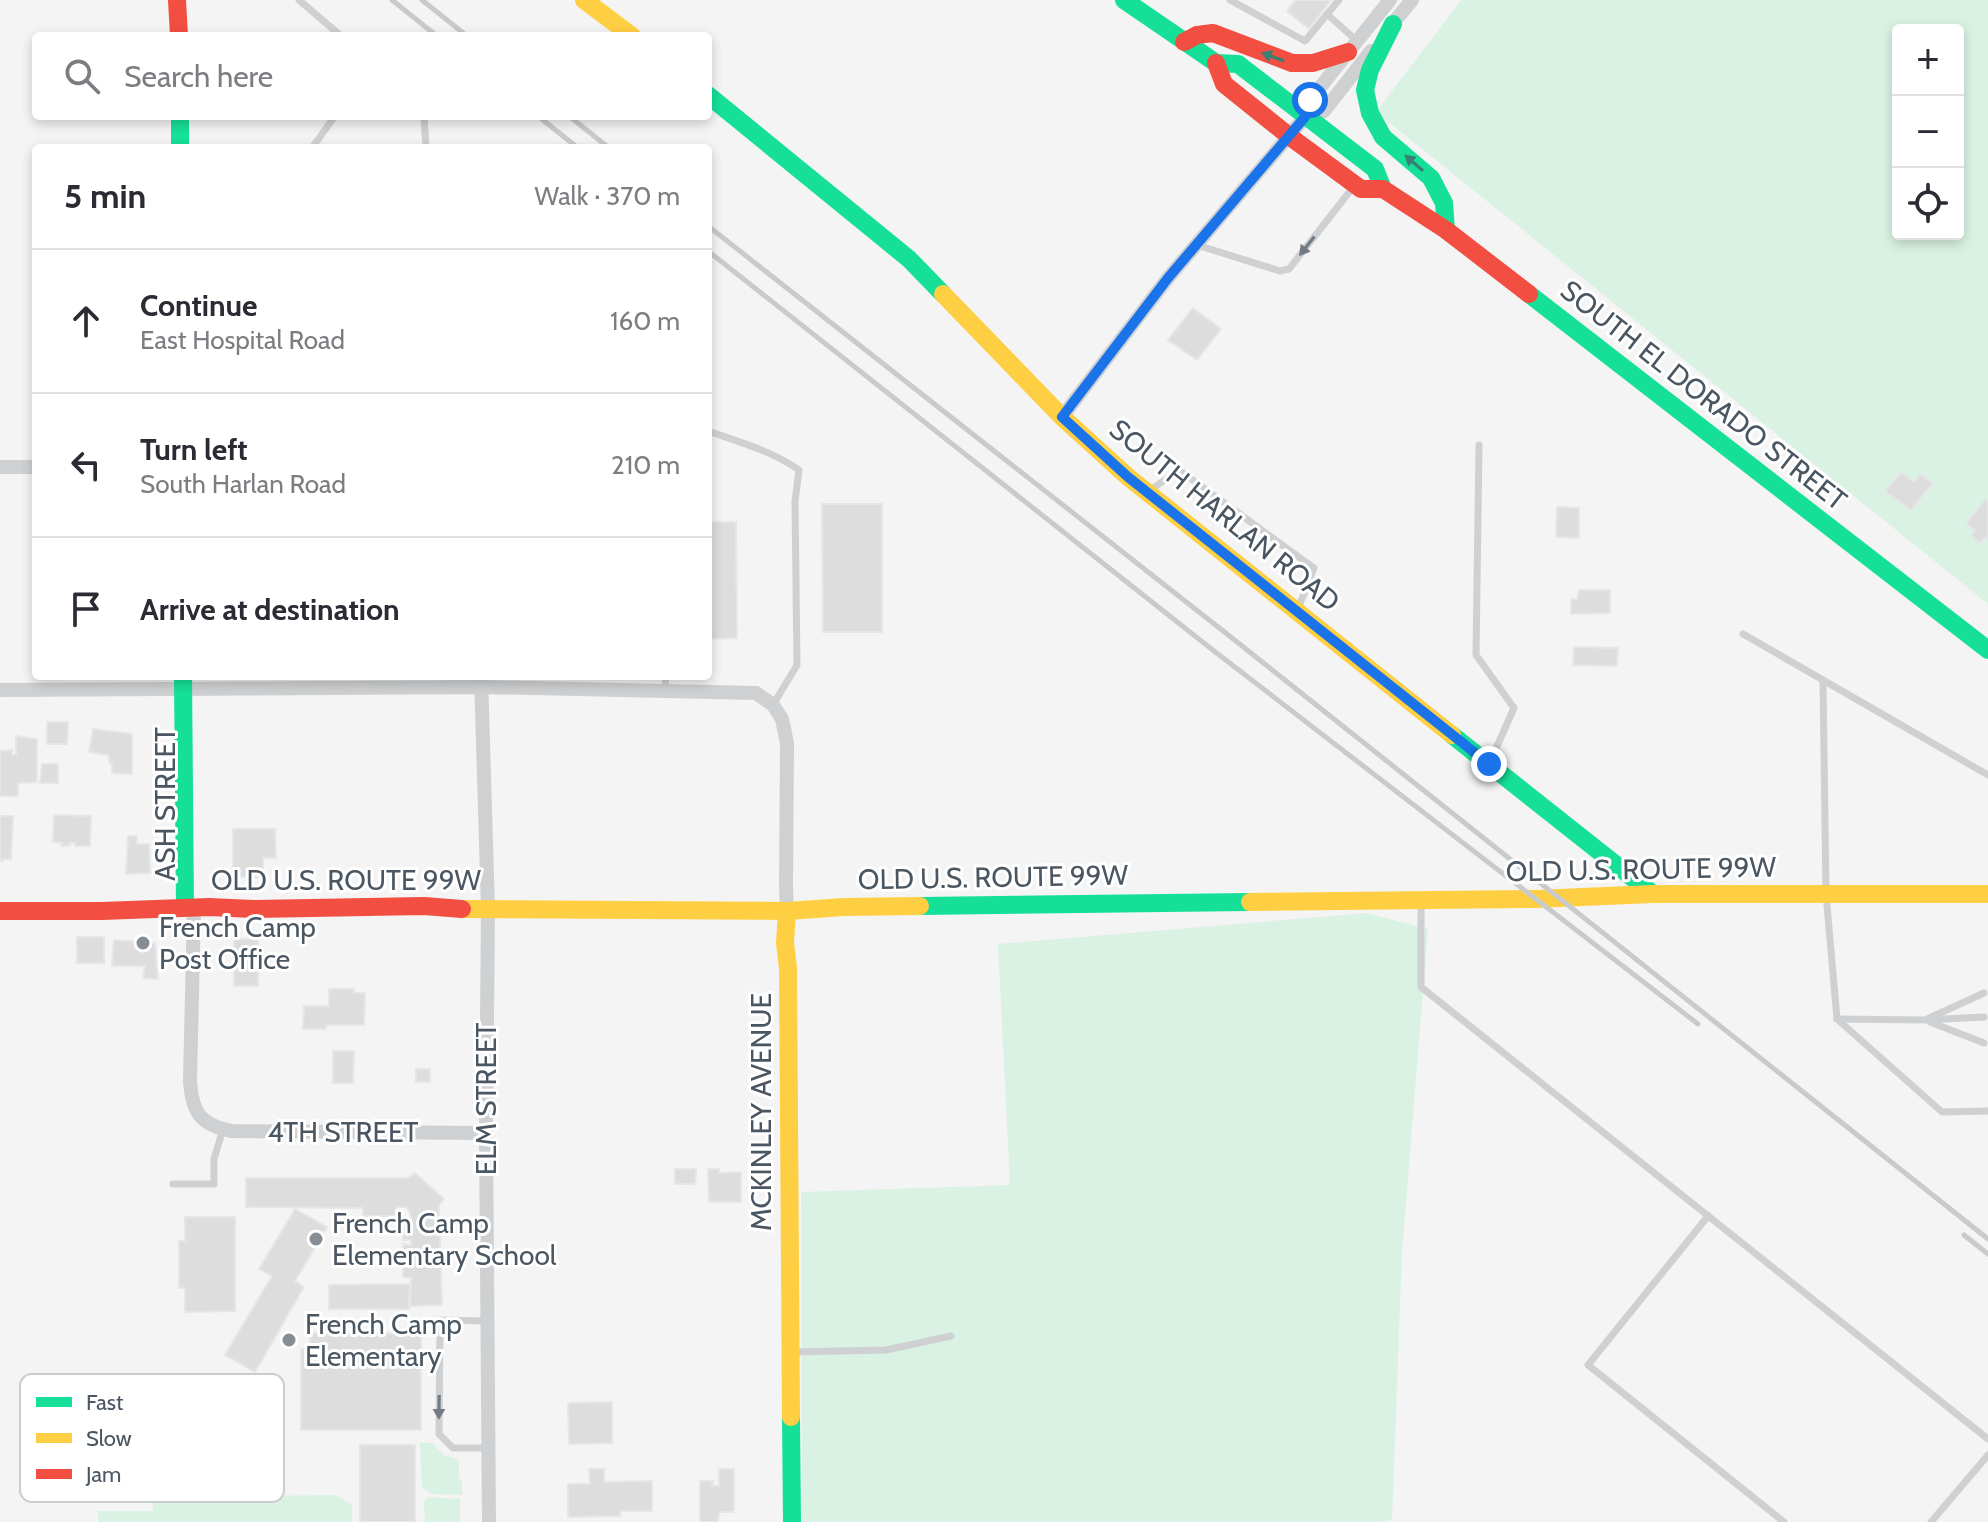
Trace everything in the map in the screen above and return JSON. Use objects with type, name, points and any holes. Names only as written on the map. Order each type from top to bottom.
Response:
[{"type":"main road","points":[[177,0],[179,32]]},
{"type":"main road","points":[[187,0],[190,32]]},
{"type":"main road","points":[[584,0],[627,32]]},
{"type":"main road","name":"SOUTH EL DORADO STREET","points":[[1124,0],[1216,63],[1238,64],[1375,169],[1383,189]]},
{"type":"main road","points":[[1393,24],[1370,70],[1365,90],[1370,113],[1383,137],[1431,178],[1444,203],[1446,230]]},
{"type":"main road","points":[[1184,42],[1197,35],[1213,33],[1292,63],[1313,63],[1352,47]]},
{"type":"main road","name":"SOUTH EL DORADO STREET","points":[[1216,63],[1224,84],[1289,136],[1361,189],[1383,189],[1446,230],[1988,650]]},
{"type":"main road","name":"SOUTH HARLAN ROAD","points":[[712,98],[909,259],[1062,417],[1147,492],[1653,894]]},
{"type":"main road","points":[[180,120],[180,144]]},
{"type":"main road","points":[[190,120],[190,144]]},
{"type":"main road","name":"ASH STREET","points":[[187,682],[189,907]]},
{"type":"main road","name":"OLD U.S. ROUTE 99W","points":[[0,911],[424,906],[455,909],[787,911],[844,907],[1535,899],[1653,894],[1988,894]]},
{"type":"main road","name":"MCKINLEY AVENUE","points":[[787,911],[792,1522]]},
{"type":"street","points":[[1062,417],[1168,278],[1305,117],[1310,100],[1390,0]]},
{"type":"street","points":[[1305,117],[1324,111],[1412,0]]},
{"type":"street","points":[[0,467],[32,467]]},
{"type":"street","points":[[0,690],[187,682],[666,684],[756,693],[773,705]]},
{"type":"street","name":"ELM STREET","points":[[481,682],[488,909],[489,1522]]},
{"type":"street","name":"MCKINLEY AVENUE","points":[[773,705],[782,719],[787,743],[787,911]]},
{"type":"street","name":"ASH STREET","points":[[189,907],[190,1081],[195,1109],[203,1120]]},
{"type":"street","name":"4TH STREET","points":[[203,1120],[213,1127],[232,1131],[486,1133]]},
{"type":"lane","points":[[299,0],[336,32]]},
{"type":"lane","points":[[1230,0],[1305,41],[1339,0]]},
{"type":"lane","points":[[1327,14],[1352,47]]},
{"type":"lane","points":[[315,144],[332,120]]},
{"type":"lane","points":[[424,120],[426,144]]},
{"type":"lane","points":[[1197,245],[1285,271],[1355,185]]},
{"type":"lane","points":[[712,432],[768,453],[799,470],[795,501],[797,665],[773,705]]},
{"type":"lane","points":[[1479,445],[1476,655],[1514,708],[1489,764]]},
{"type":"lane","points":[[1147,492],[1179,470],[1314,568],[1297,611]]},
{"type":"lane","points":[[1743,634],[1988,775]]},
{"type":"lane","points":[[1823,680],[1826,894],[1837,1019],[1942,1112],[1988,1111]]},
{"type":"lane","points":[[1421,900],[1421,987],[1988,1439]]},
{"type":"lane","points":[[1924,1020],[1984,993]]},
{"type":"lane","points":[[1837,1019],[1984,1017]]},
{"type":"lane","points":[[1924,1020],[1984,1043]]},
{"type":"lane","points":[[173,1184],[214,1184],[214,1159],[223,1129]]},
{"type":"lane","points":[[1708,1216],[1588,1365],[1784,1522]]},
{"type":"lane","points":[[487,1321],[440,1320],[439,1434],[453,1448],[488,1448]]},
{"type":"lane","points":[[790,1352],[886,1350],[951,1336]]},
{"type":"lane","points":[[1931,1522],[1988,1455]]},
{"type":"green space","points":[[1461,0],[1988,0],[1988,604],[1376,112]]},
{"type":"green space","points":[[1366,913],[1428,929],[1402,1252],[1392,1520],[802,1522],[801,1192],[1010,1185],[998,944]]},
{"type":"green space","points":[[420,1443],[432,1443],[445,1456],[457,1459],[462,1495],[432,1494],[422,1488]]},
{"type":"green space","points":[[336,1495],[352,1505],[352,1522],[98,1522],[98,1511],[153,1511],[153,1502],[284,1502],[284,1496]]},
{"type":"green space","points":[[428,1497],[460,1499],[460,1522],[425,1522],[424,1502]]},
{"type":"building","points":[[1296,0],[1331,0],[1309,29],[1287,11]]},
{"type":"building","points":[[1193,308],[1221,329],[1197,360],[1168,340]]},
{"type":"building","points":[[1901,472],[1914,482],[1920,474],[1933,483],[1911,510],[1885,491]]},
{"type":"building","points":[[1985,499],[1988,502],[1988,540],[1985,538],[1980,544],[1971,536],[1975,530],[1966,524]]},
{"type":"building","points":[[822,504],[882,504],[882,632],[823,632]]},
{"type":"building","points":[[1557,507],[1579,508],[1579,538],[1556,537]]},
{"type":"building","points":[[712,522],[736,522],[737,638],[712,639]]},
{"type":"building","points":[[1579,590],[1610,590],[1610,613],[1571,614],[1571,599],[1577,600]]},
{"type":"building","points":[[1574,647],[1618,648],[1617,666],[1573,665]]},
{"type":"building","points":[[47,722],[68,722],[67,744],[47,744]]},
{"type":"building","points":[[93,729],[132,734],[132,774],[112,773],[108,755],[89,752]]},
{"type":"building","points":[[16,736],[37,739],[37,782],[18,783],[18,796],[0,796],[0,751],[12,750],[12,755],[16,755]]},
{"type":"building","points":[[42,764],[58,764],[58,783],[40,783]]},
{"type":"building","points":[[54,815],[91,816],[90,846],[69,843],[70,846],[61,846],[62,843],[53,842]]},
{"type":"building","points":[[0,816],[13,816],[11,859],[3,861],[0,861]]},
{"type":"building","points":[[233,829],[275,829],[276,858],[263,858],[263,877],[233,877]]},
{"type":"building","points":[[128,836],[137,836],[137,844],[149,844],[150,873],[126,874]]},
{"type":"building","points":[[77,937],[104,937],[104,963],[77,963]]},
{"type":"building","points":[[234,939],[258,939],[258,986],[234,986]]},
{"type":"building","points":[[114,940],[155,943],[158,979],[143,978],[145,966],[112,966]]},
{"type":"building","points":[[329,989],[354,989],[354,993],[365,993],[364,1025],[326,1025],[326,1029],[303,1029],[304,1006],[329,1006]]},
{"type":"building","points":[[333,1051],[354,1051],[353,1083],[333,1083]]},
{"type":"building","points":[[416,1069],[430,1069],[430,1082],[416,1082]]},
{"type":"building","points":[[675,1169],[696,1169],[695,1184],[675,1184]]},
{"type":"building","points":[[708,1169],[719,1169],[719,1173],[741,1172],[741,1202],[709,1202]]},
{"type":"building","points":[[415,1173],[444,1199],[439,1205],[442,1305],[410,1306],[411,1278],[403,1277],[403,1244],[411,1245],[411,1240],[403,1240],[403,1222],[411,1222],[406,1207],[396,1207],[396,1216],[363,1216],[363,1208],[246,1207],[246,1178],[408,1178]]},
{"type":"building","points":[[295,1209],[327,1227],[295,1281],[304,1287],[255,1372],[225,1355],[272,1276],[259,1269]]},
{"type":"building","points":[[185,1217],[235,1217],[235,1311],[185,1312],[185,1288],[179,1288],[179,1241],[185,1241]]},
{"type":"building","points":[[410,1284],[409,1309],[329,1309],[329,1285]]},
{"type":"building","points":[[310,1333],[421,1333],[421,1430],[301,1430],[301,1349],[310,1349]]},
{"type":"building","points":[[612,1402],[612,1443],[569,1444],[568,1403]]},
{"type":"building","points":[[360,1445],[415,1445],[415,1522],[360,1522]]},
{"type":"building","points":[[589,1469],[604,1469],[604,1482],[652,1481],[652,1511],[620,1511],[620,1516],[568,1517],[568,1484],[590,1484]]},
{"type":"building","points":[[719,1469],[734,1469],[734,1512],[719,1512],[718,1522],[700,1522],[700,1481],[713,1481],[712,1486],[719,1486]]},
{"type":"railway","points":[[392,0],[432,32]]},
{"type":"railway","points":[[422,0],[462,32]]},
{"type":"railway","points":[[543,120],[573,144]]},
{"type":"railway","points":[[574,120],[604,144]]},
{"type":"railway","points":[[712,229],[1988,1239]]},
{"type":"railway","points":[[712,254],[1214,651],[1698,1024]]},
{"type":"railway","points":[[1964,1235],[1988,1254]]},
{"type":"traffic: fast","points":[[1124,0],[1216,63],[1238,64],[1375,169],[1383,189]]},
{"type":"traffic: fast","points":[[1393,24],[1370,70],[1365,90],[1370,113],[1383,137],[1431,178],[1444,203],[1446,230]]},
{"type":"traffic: fast","points":[[712,98],[909,259],[943,294]]},
{"type":"traffic: fast","points":[[180,120],[180,144]]},
{"type":"traffic: fast","points":[[1529,294],[1988,650]]},
{"type":"traffic: fast","points":[[183,680],[185,907]]},
{"type":"traffic: fast","points":[[1452,735],[1653,894]]},
{"type":"traffic: fast","points":[[920,906],[1250,902]]},
{"type":"traffic: fast","points":[[791,1417],[792,1522]]},
{"type":"traffic: slow","points":[[584,0],[627,32]]},
{"type":"traffic: slow","points":[[943,294],[1062,417],[1128,477],[1452,735]]},
{"type":"traffic: slow","points":[[1250,902],[1535,899],[1653,894],[1988,894]]},
{"type":"traffic: slow","points":[[462,909],[787,911],[920,906]]},
{"type":"traffic: slow","points":[[787,911],[791,1417]]},
{"type":"traffic: jam","points":[[177,0],[179,32]]},
{"type":"traffic: jam","points":[[1184,42],[1197,35],[1213,33],[1292,63],[1313,63],[1348,52]]},
{"type":"traffic: jam","points":[[1216,63],[1224,84],[1289,136],[1361,189],[1383,189],[1446,230],[1529,294]]},
{"type":"traffic: jam","points":[[0,911],[424,906],[462,909]]},
{"type":"place","name":"French Camp Post Office","points":[[143,943]]},
{"type":"place","name":"French Camp Elementary School","points":[[316,1239]]},
{"type":"place","name":"French Camp Elementary","points":[[289,1340]]},
{"type":"route","points":[[1310,100],[1305,117],[1168,278],[1062,417],[1128,477],[1489,764]]}]
